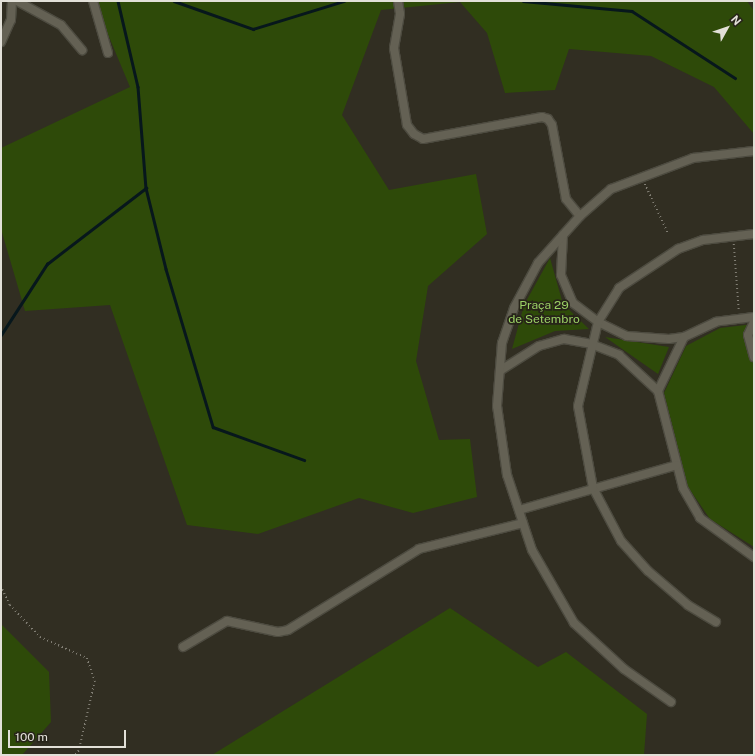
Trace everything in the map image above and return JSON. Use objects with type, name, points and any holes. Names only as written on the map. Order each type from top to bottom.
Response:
[{"type":"street","points":[[1,42],[11,20],[12,1]]},
{"type":"street","points":[[17,1],[61,25],[82,50]]},
{"type":"street","points":[[93,1],[108,52]]},
{"type":"street","points":[[398,1],[400,14],[394,48],[408,124],[414,134],[423,139],[542,117],[548,119],[552,125],[566,199],[580,216]]},
{"type":"street","points":[[671,702],[624,670],[574,623],[532,550],[506,475],[497,406],[502,343],[514,308],[538,263],[580,216],[611,189],[693,158],[754,151]]},
{"type":"street","points":[[716,622],[688,604],[648,571],[621,541],[593,488],[578,406],[591,344],[598,322],[619,288],[678,250],[703,240],[754,234]]},
{"type":"street","points":[[563,235],[561,275],[573,303],[598,322],[627,336],[669,339],[684,337],[716,322],[754,317]]},
{"type":"street","points":[[754,322],[748,335],[754,357]]},
{"type":"street","points":[[658,390],[684,337]]},
{"type":"street","points":[[501,370],[539,346],[564,339],[591,344],[618,355],[658,390],[683,488],[700,518],[754,556]]},
{"type":"street","points":[[519,510],[677,465]]},
{"type":"street","points":[[183,648],[227,621],[278,632],[288,630],[419,549],[523,523]]},
{"type":"path","points":[[642,177],[668,233]]},
{"type":"path","points":[[734,237],[739,319]]},
{"type":"path","points":[[1,586],[10,605],[40,637],[87,658],[95,681],[79,751],[75,755]]},
{"type":"green space","points":[[94,1],[747,1],[754,11],[754,134],[714,87],[651,56],[569,49],[555,90],[505,93],[487,33],[460,2],[381,10],[342,115],[389,190],[476,174],[487,234],[428,286],[416,361],[439,440],[470,439],[477,497],[413,513],[359,498],[258,534],[187,525],[110,305],[25,311],[1,229],[1,148],[130,87]]},
{"type":"green space","name":"Praça 29 de Setembro","points":[[550,258],[563,304],[589,329],[555,331],[512,349],[524,305]]},
{"type":"green space","points":[[754,324],[754,547],[710,519],[688,487],[664,393],[686,346],[720,328]]},
{"type":"green space","points":[[605,337],[669,347],[658,374]]},
{"type":"green space","points":[[450,608],[538,667],[566,652],[647,714],[644,755],[212,755]]},
{"type":"green space","points":[[1,624],[49,672],[51,722],[22,755],[1,755]]},
{"type":"waterway","points":[[118,1],[138,87],[146,188],[166,269],[213,427],[304,460]]},
{"type":"waterway","points":[[174,1],[253,29],[344,1]]},
{"type":"waterway","points":[[523,1],[632,11],[735,78]]},
{"type":"waterway","points":[[1,335],[47,264],[146,188]]}]
